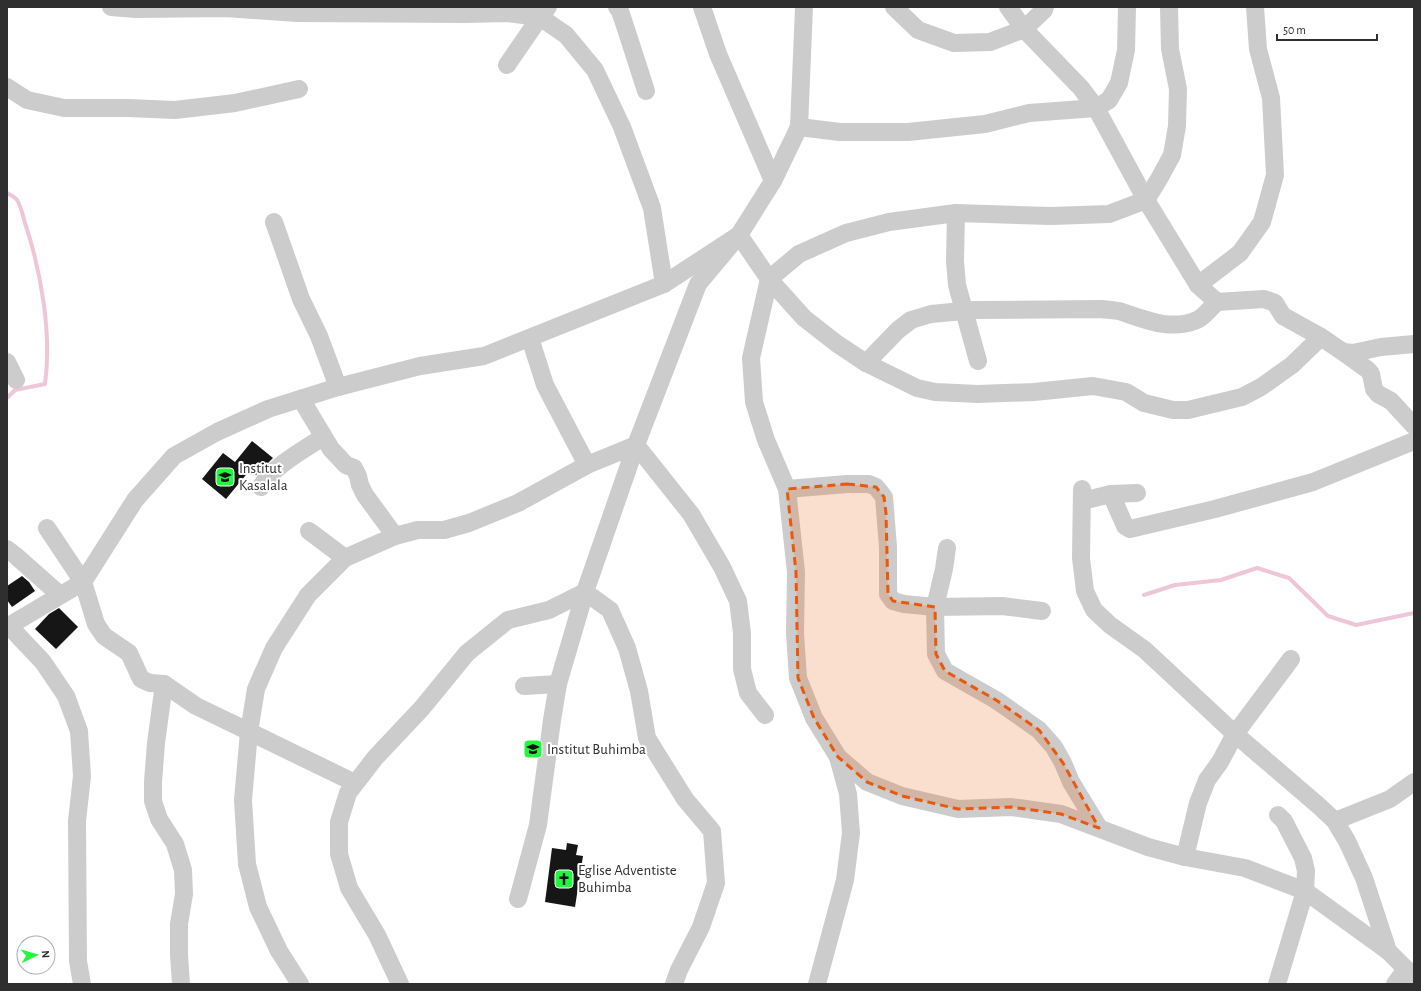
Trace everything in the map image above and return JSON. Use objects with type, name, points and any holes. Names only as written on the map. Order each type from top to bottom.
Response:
[{"type":"street","points":[[111,7],[136,9],[226,8],[297,13],[466,11],[507,13],[544,12],[566,35],[595,70],[622,127],[652,208],[664,284]]},
{"type":"street","points":[[617,7],[620,11],[646,91]]},
{"type":"street","points":[[702,7],[718,54],[772,181]]},
{"type":"street","points":[[518,899],[538,825],[558,684],[585,592],[636,445],[698,284],[739,235],[772,181],[799,127],[804,7]]},
{"type":"street","points":[[894,7],[918,30],[954,43],[990,42],[1024,29],[1046,7]]},
{"type":"street","points":[[1008,7],[1024,29],[1081,88],[1096,108],[1146,200],[1198,285],[1217,302]]},
{"type":"street","points":[[799,127],[840,132],[908,132],[985,124],[1029,113],[1096,108],[1109,100],[1119,83],[1126,50],[1127,7]]},
{"type":"street","points":[[817,984],[845,880],[851,833],[848,794],[838,757],[814,718],[798,678],[795,633],[796,572],[787,488],[766,440],[754,402],[751,358],[769,279],[799,254],[846,233],[889,222],[956,213],[1051,216],[1110,214],[1146,200],[1172,156],[1177,126],[1178,89],[1170,49],[1169,7]]},
{"type":"street","points":[[1198,285],[1240,253],[1262,222],[1275,175],[1271,98],[1258,49],[1254,7]]},
{"type":"street","points":[[507,65],[544,12]]},
{"type":"street","points":[[7,87],[27,100],[64,108],[175,110],[236,103],[299,89]]},
{"type":"street","points":[[956,213],[955,261],[957,285],[978,361]]},
{"type":"street","points":[[274,222],[300,299],[319,336],[338,387]]},
{"type":"street","points":[[82,984],[78,954],[77,820],[82,776],[79,731],[66,696],[43,662],[8,627],[83,582],[135,500],[174,456],[217,432],[268,408],[301,400],[338,387],[420,366],[484,356],[664,284],[739,235]]},
{"type":"street","points":[[739,235],[769,279],[804,318],[836,343],[866,363],[917,388],[935,392],[978,394],[1034,392],[1092,386],[1126,392],[1144,402],[1173,410],[1188,410],[1242,397],[1261,387],[1292,365],[1321,336]]},
{"type":"street","points":[[866,363],[898,330],[912,320],[931,314],[965,311],[1101,309],[1120,312],[1144,320],[1169,325],[1198,320],[1217,302],[1264,299],[1275,304],[1283,316],[1321,336],[1368,370],[1371,374],[1374,389],[1378,394],[1391,401],[1414,426]]},
{"type":"street","points":[[530,338],[545,385],[587,465]]},
{"type":"street","points":[[1343,352],[1353,353],[1381,347],[1414,344]]},
{"type":"street","points":[[7,362],[16,380]]},
{"type":"street","points":[[301,400],[331,449],[346,465],[354,468],[365,495],[395,536]]},
{"type":"street","points":[[261,487],[270,473],[324,437]]},
{"type":"street","points":[[1111,494],[1125,526],[1130,529],[1215,509],[1312,482],[1414,441]]},
{"type":"street","points":[[300,984],[279,951],[258,907],[247,864],[243,800],[249,732],[256,689],[274,648],[308,595],[345,558],[395,536],[418,530],[444,530],[469,523],[518,503],[587,465],[636,445]]},
{"type":"street","points":[[636,445],[691,514],[722,567],[738,601],[742,633],[742,669],[748,693],[765,716]]},
{"type":"street","points":[[787,488],[847,484],[868,484],[876,487],[884,498],[886,513],[888,594],[893,601],[904,604],[935,607],[1002,606],[1042,611]]},
{"type":"street","points":[[1137,494],[1082,495],[1081,558],[1085,591],[1094,610],[1110,625],[1145,650],[1235,734],[1335,821],[1347,841],[1364,878],[1388,950]]},
{"type":"street","points":[[47,528],[83,582],[96,624],[104,636],[129,653],[141,679],[150,683],[164,684],[196,706],[355,784]]},
{"type":"street","points":[[309,531],[345,558]]},
{"type":"street","points":[[947,548],[944,569],[935,607],[936,654],[945,671],[996,700],[1039,730],[1054,747],[1071,782],[1099,828]]},
{"type":"street","points":[[7,549],[60,596]]},
{"type":"street","points":[[400,984],[377,935],[349,888],[339,854],[339,822],[348,793],[375,758],[422,708],[467,654],[508,620],[549,610],[585,592]]},
{"type":"street","points":[[585,592],[610,610],[627,648],[639,691],[647,738],[684,799],[712,831],[716,883],[701,927],[679,970],[674,984]]},
{"type":"street","points":[[1185,857],[1198,803],[1207,780],[1220,762],[1235,734],[1291,659]]},
{"type":"street","points":[[164,684],[156,744],[153,801],[159,819],[175,844],[183,870],[184,894],[179,924],[181,984]]},
{"type":"street","points":[[524,686],[558,684]]},
{"type":"street","points":[[838,757],[867,782],[902,796],[958,809],[1011,807],[1061,814],[1148,847],[1185,857],[1245,868],[1304,891],[1388,950],[1410,974],[1395,984]]},
{"type":"street","points":[[1335,821],[1390,799],[1414,782]]},
{"type":"street","points":[[1277,984],[1304,891],[1306,871],[1303,858],[1284,821],[1278,815]]},
{"type":"highlighted area","points":[[847,484],[876,487],[884,497],[886,513],[888,594],[893,601],[935,607],[936,654],[945,671],[996,700],[1039,730],[1063,763],[1099,828],[1061,814],[1011,807],[958,809],[902,796],[867,782],[838,757],[814,718],[798,678],[796,572],[787,489]]},
{"type":"building","points":[[252,441],[273,458],[256,475],[250,470],[226,499],[202,479],[223,453],[235,462]]},
{"type":"building","points":[[22,576],[29,582],[35,591],[12,607],[7,600],[7,586]]},
{"type":"building","points":[[59,608],[78,627],[56,649],[35,629],[49,614]]},
{"type":"building","name":"Eglise Adventiste Buhimba","points":[[567,843],[578,845],[576,855],[583,856],[575,907],[545,902],[552,848],[566,850]]},
{"type":"waterway","points":[[7,193],[18,202],[31,242],[44,303],[47,344],[45,384],[15,390],[7,398]]},
{"type":"waterway","points":[[1144,595],[1175,585],[1221,580],[1257,568],[1289,578],[1328,616],[1356,625],[1414,613]]},
{"type":"place","name":"Institut Kasalala","points":[[225,477]]},
{"type":"place","name":"Institut Buhimba","points":[[533,749]]},
{"type":"place","name":"Eglise Adventiste Buhimba","points":[[564,879]]}]
